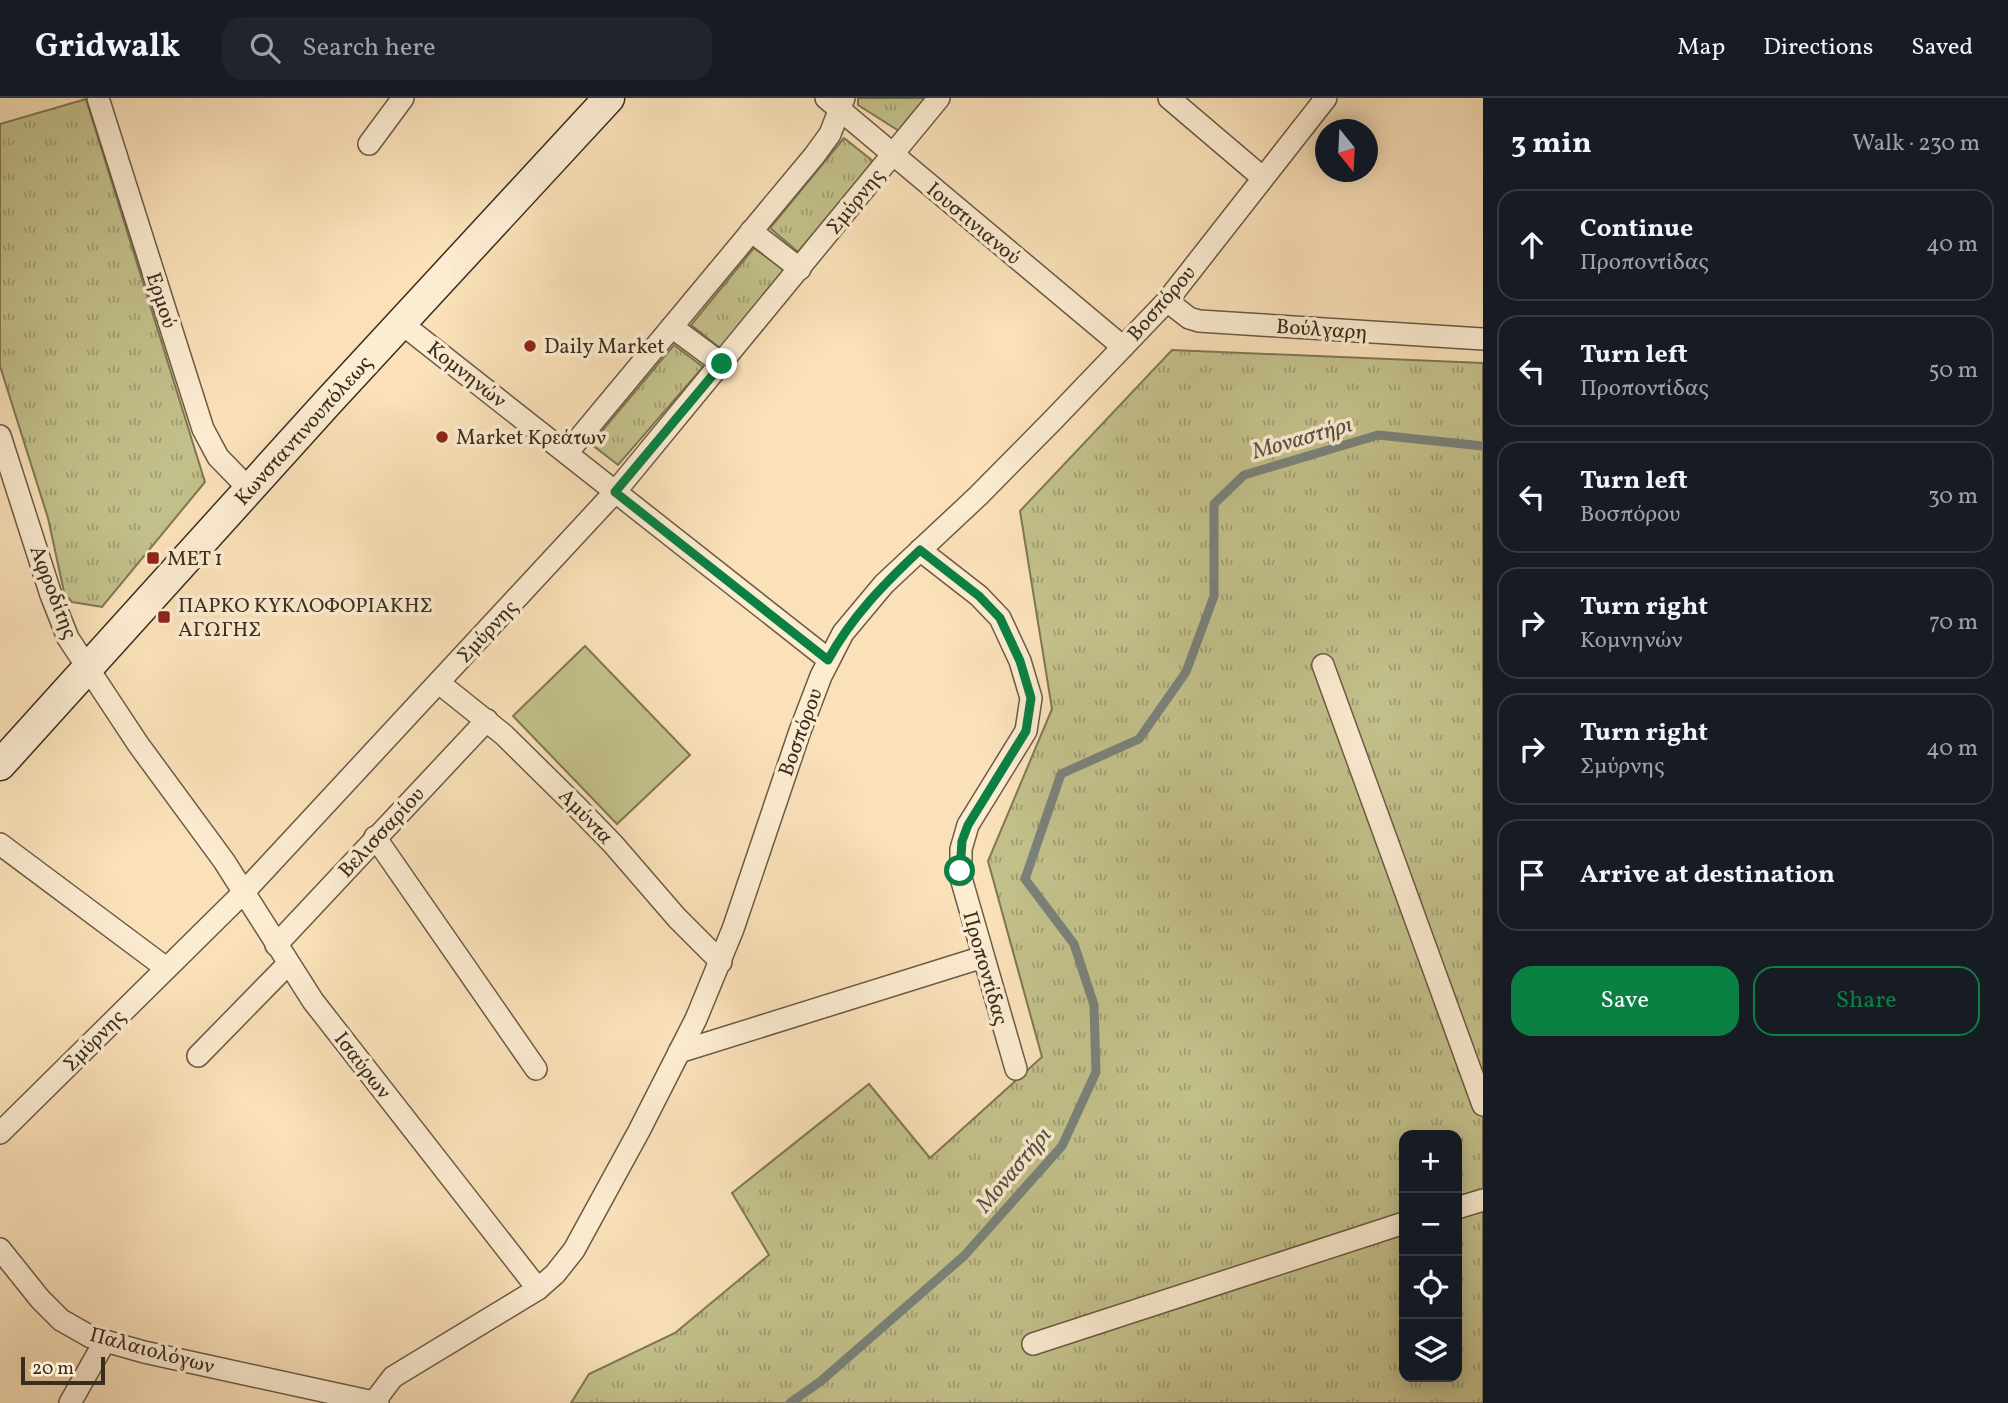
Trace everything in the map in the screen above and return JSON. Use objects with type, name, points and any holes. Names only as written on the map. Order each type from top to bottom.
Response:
[{"type":"main road","name":"Κωνσταντινουπόλεως","points":[[0,765],[249,489],[609,98]]},
{"type":"street","name":"Ερμού","points":[[98,98],[203,429],[218,457],[249,489]]},
{"type":"street","points":[[369,144],[403,98]]},
{"type":"street","name":"Σμύρνης","points":[[0,1133],[243,892],[615,492],[939,98]]},
{"type":"street","points":[[1169,98],[1263,178]]},
{"type":"street","name":"Βοσπόρου","points":[[538,1289],[555,1274],[573,1250],[633,1142],[721,962],[795,742],[828,660],[843,633],[866,603],[1007,467],[1167,300],[1326,98]]},
{"type":"street","points":[[567,453],[822,146],[834,127],[836,102]]},
{"type":"street","name":"Ιουστινιανού","points":[[836,102],[892,155],[1122,347]]},
{"type":"street","points":[[751,231],[800,269]]},
{"type":"street","name":"Βούλγαρη","points":[[1167,300],[1189,318],[1199,321],[1483,339]]},
{"type":"street","name":"Κομνηνών","points":[[401,323],[828,660]]},
{"type":"street","points":[[672,327],[722,364]]},
{"type":"street","name":"Αφροδίτης","points":[[0,436],[5,470],[58,615],[68,638],[87,667]]},
{"type":"street","name":"Προποντίδας","points":[[920,550],[979,596],[1000,618],[1020,661],[1031,698],[1026,731],[973,815],[962,841],[961,878],[1016,1069]]},
{"type":"street","points":[[1323,665],[1483,1105]]},
{"type":"street","name":"Ισαύρων","points":[[87,667],[138,744],[224,861],[288,964],[320,1009],[538,1289]]},
{"type":"street","name":"Αμύντα","points":[[439,683],[486,720],[592,822],[671,911],[721,962]]},
{"type":"street","name":"Βελισσαρίου","points":[[276,945],[486,720]]},
{"type":"street","points":[[375,837],[536,1069]]},
{"type":"street","points":[[0,844],[166,968]]},
{"type":"street","points":[[678,1052],[983,957]]},
{"type":"street","points":[[198,1056],[288,964]]},
{"type":"street","points":[[1462,1206],[1483,1200]]},
{"type":"street","points":[[1033,1344],[1399,1225]]},
{"type":"street","name":"Παλαιολόγων","points":[[0,1250],[61,1320],[105,1341],[376,1403]]},
{"type":"street","points":[[376,1403],[393,1377],[538,1289]]},
{"type":"street","points":[[70,1403],[105,1341]]},
{"type":"green space","points":[[858,98],[927,98],[899,131],[858,105]]},
{"type":"green space","points":[[86,99],[205,482],[102,607],[72,602],[64,592],[48,518],[0,366],[0,124]]},
{"type":"green space","points":[[844,138],[874,162],[798,252],[770,228]]},
{"type":"green space","points":[[754,248],[784,270],[720,348],[691,325]]},
{"type":"green space","points":[[674,345],[703,367],[618,465],[591,444]]},
{"type":"green space","points":[[1172,350],[1483,363],[1483,1403],[571,1403],[589,1374],[675,1333],[769,1255],[732,1193],[869,1084],[930,1158],[1042,1057],[988,861],[1052,709],[1020,511]]},
{"type":"green space","points":[[585,646],[690,755],[617,824],[513,716]]},
{"type":"waterway","name":"Μοναστήρι","points":[[790,1403],[821,1381],[964,1256],[1062,1146],[1096,1072],[1094,1005],[1074,944],[1025,879],[1061,774],[1139,739],[1186,672],[1214,596],[1214,504],[1244,475],[1378,435],[1483,446]]},
{"type":"place","name":"Daily Market","points":[[530,346]]},
{"type":"place","name":"Market Κρεάτων","points":[[442,437]]},
{"type":"place","name":"ΜΕΤ 1","points":[[153,558]]},
{"type":"place","name":"ΠΑΡΚΟ ΚΥΚΛΟΦΟΡΙΑΚΗΣ ΑΓΩΓΗΣ","points":[[164,617]]},
{"type":"route","points":[[722,364],[615,492],[828,660],[843,633],[866,603],[920,550],[979,596],[1000,618],[1028,684],[1031,709],[1026,731],[968,825],[962,841],[960,871]]}]
